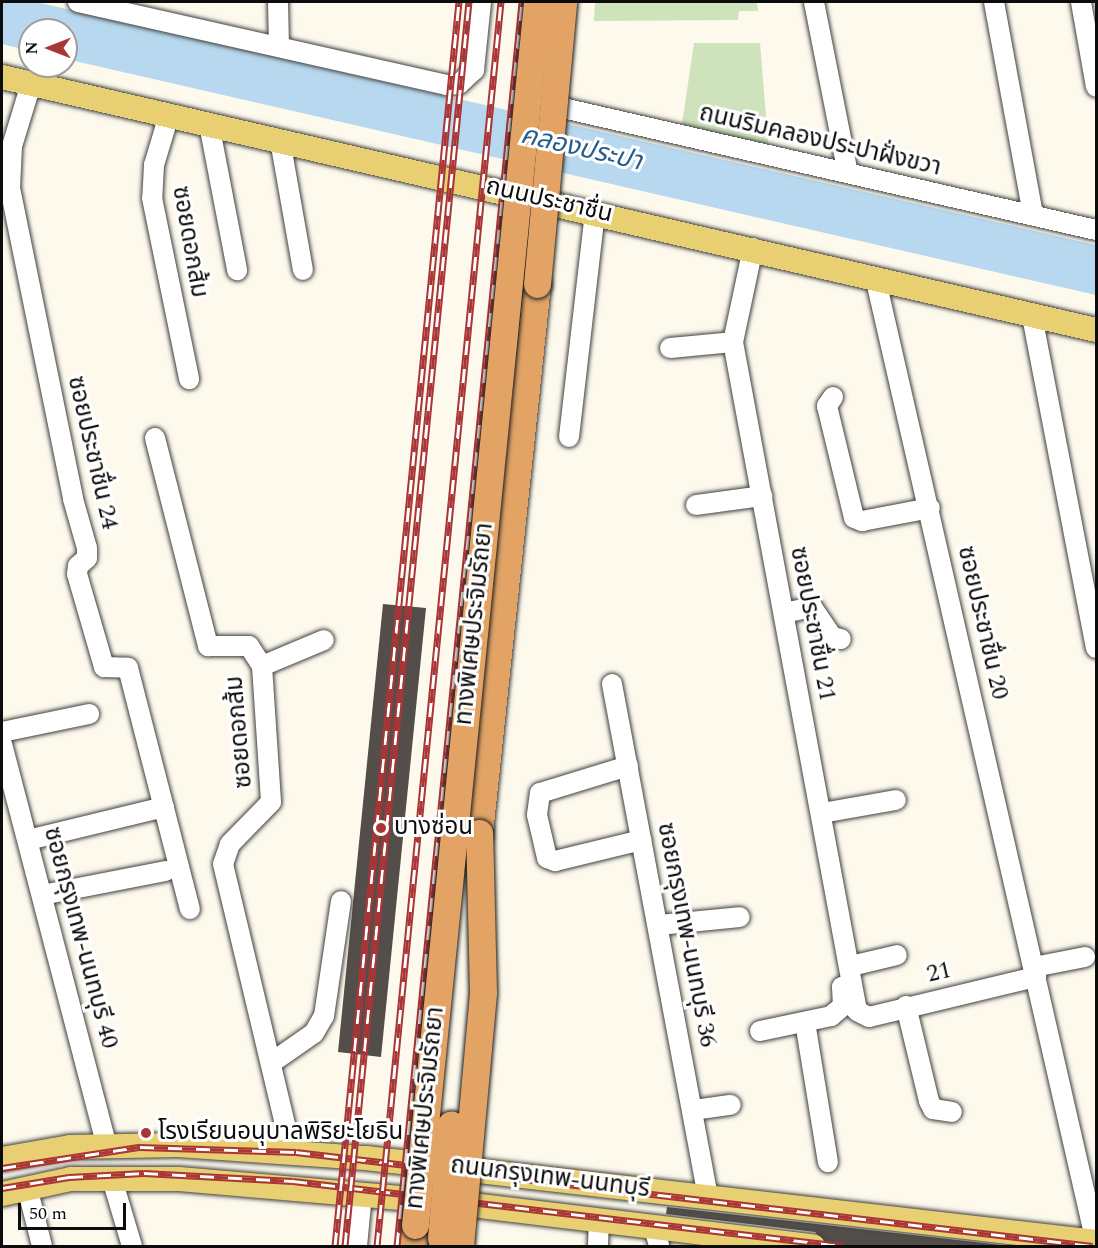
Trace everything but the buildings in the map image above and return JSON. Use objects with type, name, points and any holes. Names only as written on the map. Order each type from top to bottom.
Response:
[{"type":"highway","name":"ทางพิเศษประจิมรัถยา","points":[[412,1246],[537,2]]},
{"type":"highway","name":"ทางพิเศษประจิมรัถยา","points":[[440,1246],[478,833],[563,2]]},
{"type":"highway","points":[[460,1246],[483,992],[478,833]]},
{"type":"main road","name":"ถนนประชาชื่น","points":[[2,77],[753,248],[876,281],[1096,330]]},
{"type":"main road","name":"ถนนกรุงเทพ-นนทบุรี","points":[[2,1159],[107,1146],[292,1153],[453,1166],[1096,1242]]},
{"type":"main road","points":[[440,1246],[453,1166]]},
{"type":"main road","name":"ถนนกรุงเทพ-นนทบุรี","points":[[2,1194],[27,1187],[112,1179],[179,1179],[447,1202],[599,1222],[656,1238],[815,1246]]},
{"type":"main road","points":[[815,1246],[821,1210]]},
{"type":"street","points":[[78,2],[447,85],[459,84],[474,70],[481,2]]},
{"type":"street","points":[[278,2],[279,47]]},
{"type":"street","points":[[814,2],[848,173]]},
{"type":"street","points":[[994,2],[1033,215]]},
{"type":"street","points":[[1081,2],[1096,87]]},
{"type":"street","name":"ซอยประชาชื่น 24","points":[[31,84],[12,146],[9,180],[73,499],[87,548],[87,558],[78,566],[77,574],[104,667],[128,668],[190,909]]},
{"type":"street","name":"ถนนริมคลองประปาฝั่งขวา","points":[[532,101],[1096,230]]},
{"type":"street","name":"ซอยดอกส้ม","points":[[169,115],[154,165],[152,198],[189,379]]},
{"type":"street","points":[[209,124],[237,270]]},
{"type":"street","points":[[280,140],[303,270]]},
{"type":"street","points":[[453,1166],[470,1049],[554,202]]},
{"type":"street","points":[[568,437],[595,212]]},
{"type":"street","name":"ซอยประชาชื่น 21","points":[[753,248],[733,342],[822,813],[846,973],[857,1011]]},
{"type":"street","name":"ซอยประชาชื่น 20","points":[[876,281],[930,508],[1096,1242]]},
{"type":"street","points":[[1032,316],[1096,648]]},
{"type":"street","points":[[670,348],[733,342]]},
{"type":"street","points":[[833,397],[827,406],[854,518],[862,520],[930,508]]},
{"type":"street","name":"ซอยดอกส้ม","points":[[155,438],[208,646],[249,646],[262,666],[271,802],[230,844],[223,864],[292,1153]]},
{"type":"street","points":[[696,506],[762,496]]},
{"type":"street","points":[[784,613],[812,607],[832,637],[841,639]]},
{"type":"street","points":[[262,666],[324,640]]},
{"type":"street","name":"ซอยกรุงเทพ-นนทบุรี 36","points":[[612,684],[694,1110],[708,1197]]},
{"type":"street","points":[[2,732],[89,714]]},
{"type":"street","name":"ซอยกรุงเทพ-นนทบุรี 40","points":[[2,744],[107,1146]]},
{"type":"street","points":[[628,766],[540,793],[537,815],[547,858],[555,861],[642,840]]},
{"type":"street","points":[[822,813],[896,800]]},
{"type":"street","points":[[28,840],[164,807]]},
{"type":"street","points":[[42,895],[166,871]]},
{"type":"street","points":[[271,1063],[314,1033],[324,1016],[341,901]]},
{"type":"street","points":[[659,925],[740,917]]},
{"type":"street","points":[[760,1031],[805,1022],[840,1010],[846,973],[897,954]]},
{"type":"street","name":"21","points":[[857,1011],[869,1017],[1084,957]]},
{"type":"street","points":[[906,1006],[929,1101],[933,1109],[952,1112]]},
{"type":"street","points":[[805,1022],[828,1162]]},
{"type":"street","points":[[694,1110],[731,1105]]},
{"type":"street","points":[[112,1179],[132,1246]]},
{"type":"street","points":[[27,1187],[42,1246]]},
{"type":"street","points":[[357,1246],[362,1194]]},
{"type":"street","points":[[598,1246],[599,1222]]},
{"type":"green space","points":[[595,2],[757,2],[758,11],[739,11],[738,20],[594,21]]},
{"type":"green space","points":[[694,43],[760,43],[769,152],[682,124]]},
{"type":"water","name":"คลองประปา","points":[[2,2],[36,2],[1096,245],[1096,295],[78,62],[78,18],[18,18],[18,48],[2,44]]},
{"type":"railway","points":[[335,1246],[459,2]]},
{"type":"railway","points":[[345,1246],[469,2]]},
{"type":"railway","points":[[377,1246],[501,2]]},
{"type":"railway","points":[[397,1246],[522,2]]},
{"type":"railway","points":[[2,1168],[140,1147],[296,1152],[1092,1246]]},
{"type":"railway","points":[[2,1188],[69,1177],[144,1173],[293,1181],[842,1246]]},
{"type":"place","name":"บางซ่อน","points":[[381,828]]},
{"type":"place","name":"โรงเรียนอนุบาลพิริยะโยธิน","points":[[146,1133]]}]
